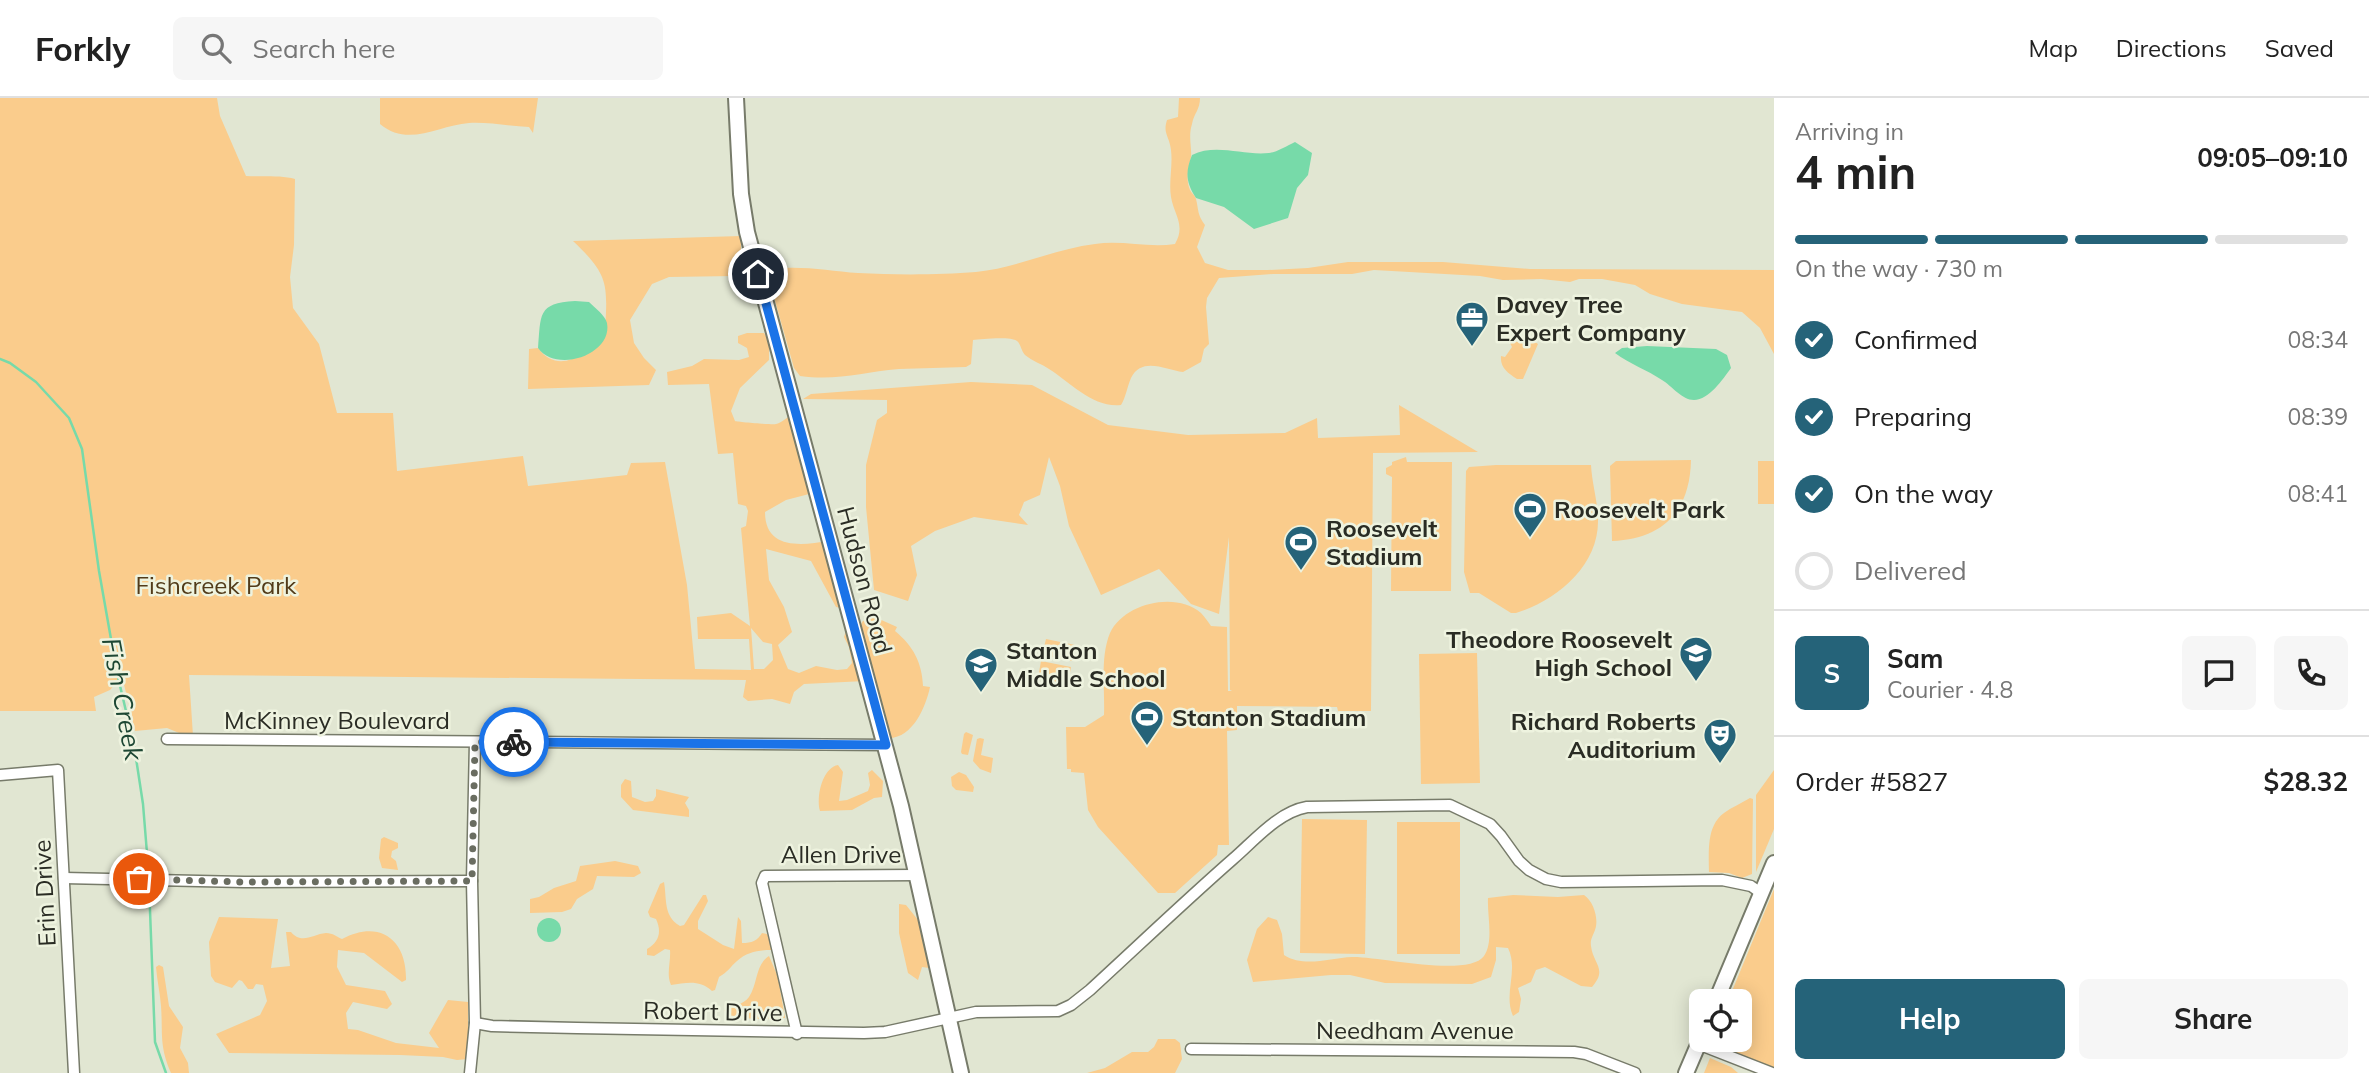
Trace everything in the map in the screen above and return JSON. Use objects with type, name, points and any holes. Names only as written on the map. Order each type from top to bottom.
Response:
[{"type":"street","name":"Hudson Road","points":[[736,98],[741,194],[749,239],[886,745],[961,1073]]},
{"type":"street","name":"McKinney Boulevard","points":[[167,739],[886,745]]},
{"type":"street","points":[[470,1073],[475,1023],[472,881],[475,742]]},
{"type":"street","name":"Erin Drive","points":[[0,775],[58,770],[74,1073]]},
{"type":"street","name":"Robert Drive","points":[[475,1023],[501,1026],[797,1034],[879,1032],[984,1011],[1048,1012],[1071,1005],[1259,835],[1292,813],[1307,807],[1450,805],[1490,824],[1519,861],[1546,879],[1561,882],[1722,880],[1751,887],[1761,893]]},
{"type":"street","points":[[1721,989],[1774,863]]},
{"type":"street","name":"Allen Drive","points":[[797,1034],[762,883],[765,876],[916,875]]},
{"type":"street","points":[[64,878],[244,882],[472,881]]},
{"type":"street","name":"Needham Avenue","points":[[1191,1049],[1574,1052],[1635,1073]]},
{"type":"street","points":[[1686,1073],[1695,1052]]},
{"type":"street","points":[[1725,1052],[1772,1073]]},
{"type":"green space","name":"Fishcreek Park","points":[[0,98],[217,98],[220,116],[246,176],[295,179],[294,245],[290,277],[293,308],[319,344],[337,413],[393,413],[397,471],[523,456],[528,486],[627,475],[631,463],[665,462],[687,585],[695,669],[751,670],[749,639],[698,639],[697,617],[731,613],[750,626],[741,528],[746,526],[748,511],[746,506],[738,504],[733,453],[718,454],[709,384],[668,385],[667,372],[692,366],[704,359],[739,360],[749,357],[747,348],[738,343],[738,336],[764,333],[769,341],[769,360],[740,388],[731,411],[735,421],[769,424],[778,423],[792,414],[813,493],[786,500],[765,512],[767,524],[771,533],[786,542],[806,544],[828,541],[846,609],[836,607],[811,561],[766,549],[769,580],[784,607],[792,632],[778,645],[788,669],[799,673],[816,666],[847,669],[852,663],[844,637],[846,631],[851,630],[865,681],[804,684],[794,692],[790,704],[772,699],[748,701],[743,697],[746,680],[189,675],[193,736],[167,728],[135,731],[122,676],[110,690],[94,697],[96,711],[0,711]],"holes":[[[751,628],[763,642],[772,644],[773,660],[764,669],[754,669]]]},
{"type":"green space","points":[[380,98],[538,98],[533,133],[529,127],[469,123],[413,135],[391,131],[380,124]]},
{"type":"green space","points":[[1179,98],[1200,98],[1191,128],[1188,177],[1190,190],[1196,198],[1199,215],[1205,225],[1197,247],[1205,263],[1228,270],[1308,268],[1348,262],[1443,262],[1530,269],[1774,270],[1774,354],[1760,328],[1742,312],[1682,304],[1650,294],[1635,285],[1602,279],[1579,279],[1570,282],[1541,279],[1503,280],[1480,276],[1374,270],[1352,274],[1273,274],[1219,278],[1207,298],[1209,344],[1204,349],[1201,362],[1183,372],[1155,366],[1141,368],[1131,378],[1121,405],[1092,399],[1028,357],[1014,339],[973,340],[971,364],[966,367],[899,369],[826,377],[800,376],[794,368],[768,276],[773,269],[804,268],[887,274],[962,273],[1006,267],[1095,244],[1175,244],[1179,226],[1171,197],[1171,148],[1166,129],[1167,120],[1178,117]]},
{"type":"green space","points":[[741,236],[741,271],[734,276],[669,277],[652,284],[630,320],[634,343],[656,370],[649,385],[528,389],[529,349],[538,348],[555,361],[564,361],[581,354],[605,335],[604,283],[594,264],[573,241]]},
{"type":"green space","points":[[1531,339],[1538,344],[1523,379],[1517,379],[1503,367],[1501,356],[1505,357],[1512,347],[1510,343]]},
{"type":"green space","points":[[971,382],[1032,385],[1108,425],[1188,435],[1285,433],[1317,418],[1318,438],[1400,435],[1399,405],[1478,452],[1373,453],[1371,711],[1338,711],[1337,707],[1237,706],[1237,730],[1227,731],[1229,845],[1218,845],[1217,855],[1175,893],[1158,893],[1098,827],[1088,810],[1084,773],[1067,769],[1066,727],[1085,727],[1104,715],[1104,663],[1110,633],[1127,614],[1151,603],[1190,606],[1201,613],[1211,626],[1227,627],[1228,691],[1232,691],[1229,537],[1219,614],[1191,604],[1159,569],[1101,595],[1069,526],[1060,486],[1049,457],[1040,495],[1024,502],[1019,515],[1028,525],[974,517],[935,531],[911,546],[917,575],[908,601],[874,590],[866,507],[866,465],[877,420],[887,413],[887,400],[803,399],[811,394]]},
{"type":"green space","points":[[1406,457],[1407,462],[1452,462],[1451,591],[1391,591],[1392,477],[1386,474],[1386,468],[1392,465],[1392,462]]},
{"type":"green space","points":[[1691,460],[1685,494],[1670,519],[1646,535],[1612,541],[1610,466],[1616,461]]},
{"type":"green space","points":[[1758,461],[1774,461],[1774,504],[1758,504]]},
{"type":"green space","name":"Roosevelt Park","points":[[1591,465],[1597,506],[1596,537],[1583,566],[1572,579],[1546,600],[1516,613],[1511,613],[1479,593],[1470,593],[1464,572],[1466,471],[1469,467]]},
{"type":"green space","points":[[867,618],[877,618],[897,627],[895,631],[912,649],[918,662],[923,686],[930,687],[917,720],[905,733],[897,737],[889,738],[860,628]]},
{"type":"green space","points":[[1046,639],[1075,645],[1072,661],[1042,655]]},
{"type":"green space","points":[[1477,653],[1480,783],[1421,784],[1419,654]]},
{"type":"green space","points":[[1041,661],[1071,667],[1068,684],[1038,678]]},
{"type":"green space","points":[[966,732],[973,735],[968,755],[961,752]]},
{"type":"green space","points":[[977,739],[984,739],[981,755],[993,758],[991,773],[980,769],[973,761]]},
{"type":"green space","points":[[838,765],[843,772],[839,801],[868,791],[868,773],[872,770],[883,781],[882,797],[874,798],[852,810],[820,811],[821,784],[828,771]]},
{"type":"green space","points":[[1774,770],[1774,829],[1756,872],[1756,795]]},
{"type":"green space","points":[[959,772],[966,775],[974,787],[973,792],[956,790],[952,786],[951,777]]},
{"type":"green space","points":[[625,779],[631,781],[632,797],[645,802],[653,801],[656,789],[689,797],[685,803],[689,817],[633,810],[621,797],[621,785]]},
{"type":"green space","points":[[1750,798],[1753,799],[1752,874],[1742,878],[1729,873],[1709,872],[1709,848],[1714,825],[1724,813]]},
{"type":"green space","points":[[1302,819],[1367,820],[1365,954],[1300,953]]},
{"type":"green space","points":[[1397,822],[1460,822],[1460,954],[1397,954]]},
{"type":"green space","points":[[384,837],[398,843],[398,848],[392,851],[391,857],[396,861],[398,870],[382,868],[379,858],[381,839]]},
{"type":"green space","points":[[615,861],[638,866],[641,873],[634,877],[597,876],[593,889],[577,899],[571,909],[562,912],[530,913],[530,899],[576,881],[580,866]]},
{"type":"green space","points":[[664,882],[668,912],[680,926],[684,925],[703,895],[706,895],[708,901],[698,921],[698,929],[734,949],[738,917],[741,921],[742,943],[754,941],[762,933],[767,934],[773,947],[771,950],[745,955],[719,977],[715,990],[697,983],[671,985],[670,950],[665,949],[654,956],[647,955],[647,949],[657,940],[659,932],[656,919],[650,917],[648,912],[660,884]]},
{"type":"green space","points":[[1774,889],[1774,1073],[1726,1052],[1752,1052],[1752,989],[1733,989]]},
{"type":"green space","points":[[1513,895],[1584,895],[1588,898],[1596,916],[1591,944],[1599,971],[1597,981],[1592,987],[1581,986],[1545,967],[1536,970],[1531,982],[1518,988],[1521,999],[1519,1012],[1513,1016],[1510,1007],[1511,957],[1508,948],[1496,947],[1496,960],[1491,977],[1472,984],[1385,983],[1350,975],[1253,982],[1247,960],[1257,929],[1268,917],[1277,920],[1282,934],[1284,955],[1300,961],[1352,957],[1442,966],[1460,965],[1475,962],[1484,956],[1487,950],[1488,898]]},
{"type":"green space","points":[[899,904],[906,905],[918,920],[929,968],[922,967],[918,980],[908,973],[899,933]]},
{"type":"green space","points":[[219,917],[278,919],[271,968],[290,966],[286,932],[299,938],[326,933],[342,939],[368,931],[379,932],[388,937],[402,953],[406,980],[402,982],[364,953],[338,950],[337,967],[346,985],[385,991],[392,1004],[387,1009],[353,1002],[346,1013],[348,1029],[396,1043],[439,1048],[429,1033],[448,1000],[468,1002],[468,1059],[400,1055],[229,1053],[216,1034],[260,1015],[267,1001],[263,985],[256,984],[253,989],[248,989],[239,980],[232,988],[215,982],[211,976],[209,942]]},
{"type":"green space","points":[[769,956],[778,977],[785,1018],[753,1019],[728,1015],[724,1010],[747,1000],[761,964]]},
{"type":"green space","points":[[156,967],[163,967],[169,1006],[183,1027],[180,1048],[188,1063],[189,1073],[171,1073],[165,1055]]},
{"type":"green space","points":[[1158,1039],[1175,1039],[1180,1043],[1182,1059],[1175,1073],[1087,1073],[1105,1068],[1132,1052],[1148,1052]]},
{"type":"green space","points":[[1710,1058],[1731,1067],[1738,1073],[1704,1073]]},
{"type":"shaded area","points":[[1295,142],[1312,153],[1308,175],[1297,188],[1288,218],[1254,229],[1224,207],[1196,198],[1190,187],[1188,167],[1192,155],[1211,150],[1269,153]]},
{"type":"shaded area","points":[[575,301],[589,302],[604,317],[607,334],[601,344],[582,357],[570,360],[547,356],[538,348],[543,313],[554,305]]},
{"type":"shaded area","points":[[1647,346],[1716,349],[1727,355],[1731,368],[1705,397],[1690,399],[1615,353],[1622,348]]},
{"type":"shaded area","points":[[544,918],[554,918],[561,925],[561,935],[554,942],[544,942],[537,935],[537,925]]},
{"type":"waterway","name":"Fish Creek","points":[[0,359],[36,382],[69,418],[82,449],[99,571],[117,673],[134,745],[143,804],[149,878]]},
{"type":"waterway","name":"Fish Creek","points":[[149,884],[155,1042],[166,1073]]},
{"type":"way so far","points":[[139,879],[244,882],[472,881],[475,742],[514,742]]},
{"type":"place","name":"Davey Tree Expert Company","points":[[1472,348]]},
{"type":"place","name":"Roosevelt Park","points":[[1530,539]]},
{"type":"place","name":"Roosevelt Stadium","points":[[1301,572]]},
{"type":"place","name":"Theodore Roosevelt High School","points":[[1696,683]]},
{"type":"place","name":"Stanton Middle School","points":[[981,694]]},
{"type":"place","name":"Stanton Stadium","points":[[1147,747]]},
{"type":"place","name":"Richard Roberts Auditorium","points":[[1720,765]]},
{"type":"route","points":[[514,742],[886,745],[758,274]]}]
